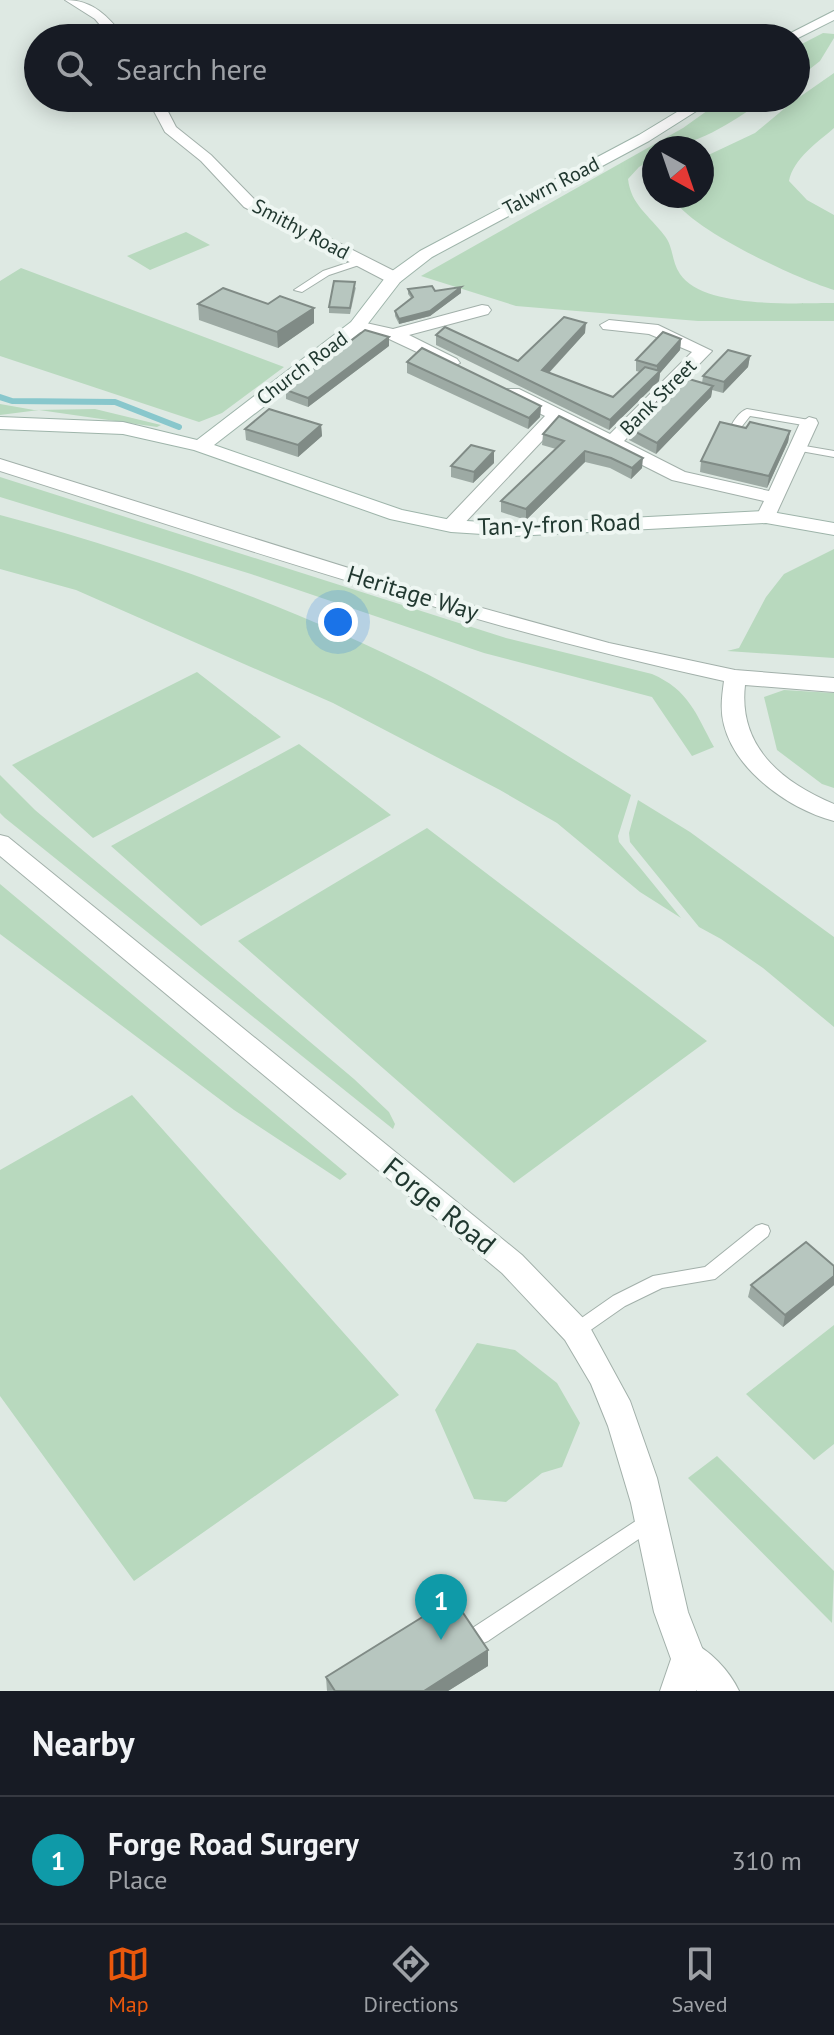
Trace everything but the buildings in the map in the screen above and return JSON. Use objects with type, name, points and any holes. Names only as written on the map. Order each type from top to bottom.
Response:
[{"type":"street","points":[[71,0],[100,16],[107,24]]},
{"type":"street","points":[[810,27],[834,15]]},
{"type":"street","name":"Smithy Road","points":[[161,112],[170,129],[206,158],[250,204],[394,278]]},
{"type":"street","name":"Talwrn Road","points":[[394,278],[471,228],[644,138],[687,112]]},
{"type":"street","name":"Church Road","points":[[200,446],[357,326],[394,278]]},
{"type":"street","points":[[393,334],[482,310]]},
{"type":"street","name":"Bank Street","points":[[609,325],[652,329],[703,351],[612,443]]},
{"type":"street","points":[[357,326],[393,334],[475,375]]},
{"type":"street","points":[[502,388],[679,476],[775,498]]},
{"type":"street","points":[[451,526],[556,415]]},
{"type":"street","name":"Tan-y-fron Road","points":[[0,423],[123,428],[200,446],[397,515],[451,526],[513,530],[766,517],[834,529]]},
{"type":"street","points":[[766,517],[809,423]]},
{"type":"street","name":"Heritage Way","points":[[0,465],[514,624],[606,649],[735,677],[834,685]]},
{"type":"street","points":[[735,677],[732,711],[748,755],[782,784],[834,813]]},
{"type":"street","name":"Forge Road","points":[[0,843],[512,1264],[576,1331],[612,1393],[632,1450],[651,1520],[676,1637],[689,1658],[721,1691]]},
{"type":"street","points":[[678,1691],[689,1658]]},
{"type":"lane","points":[[299,290],[326,273],[362,261]]},
{"type":"lane","points":[[735,428],[747,412],[809,423]]},
{"type":"lane","points":[[799,448],[834,454]]},
{"type":"lane","points":[[576,1331],[619,1301],[659,1281],[709,1274],[762,1231]]},
{"type":"lane","points":[[481,1634],[651,1520]]},
{"type":"green space","points":[[823,33],[834,34],[820,61],[810,69],[810,40]]},
{"type":"green space","points":[[834,73],[834,128],[795,165],[789,181],[807,200],[834,215],[834,290],[745,251],[721,238],[681,208],[714,208],[714,152],[755,133],[780,112],[810,112],[810,90]]},
{"type":"green space","points":[[705,112],[746,112],[704,136],[669,136]]},
{"type":"green space","points":[[642,151],[642,165],[628,179],[630,188],[667,240],[680,274],[692,285],[708,293],[751,302],[834,303],[834,321],[698,321],[516,306],[421,276]]},
{"type":"green space","points":[[186,232],[210,245],[150,270],[127,256]]},
{"type":"green space","points":[[21,268],[284,367],[222,413],[199,422],[0,356],[0,281]]},
{"type":"green space","points":[[0,404],[34,410],[95,409],[161,425],[157,427],[39,410],[0,415]]},
{"type":"green space","points":[[0,477],[506,638],[652,674],[683,695],[714,747],[692,756],[652,697],[484,653],[251,574],[0,497]]},
{"type":"green space","points":[[0,515],[164,565],[271,604],[376,649],[505,717],[631,795],[618,836],[619,842],[681,918],[640,892],[557,823],[333,703],[76,590],[0,569]]},
{"type":"green space","points":[[834,549],[834,658],[727,651],[739,648],[766,597],[784,574]]},
{"type":"green space","points":[[197,672],[281,737],[93,838],[12,765]]},
{"type":"green space","points":[[784,690],[834,693],[834,788],[822,784],[777,750],[764,697]]},
{"type":"green space","points":[[299,744],[391,815],[201,926],[111,846]]},
{"type":"green space","points":[[0,775],[35,810],[354,1079],[389,1112],[395,1124],[393,1129],[5,818],[0,813]]},
{"type":"green space","points":[[638,800],[690,832],[834,937],[834,1027],[763,968],[699,927],[630,842],[629,833]]},
{"type":"green space","points":[[427,828],[707,1041],[514,1183],[238,941]]},
{"type":"green space","points":[[0,884],[347,1174],[340,1180],[234,1110],[0,934]]},
{"type":"green space","points":[[132,1095],[399,1395],[134,1581],[0,1396],[0,1170]]},
{"type":"green space","points":[[834,1325],[834,1444],[814,1460],[746,1394]]},
{"type":"green space","points":[[477,1343],[515,1350],[557,1383],[580,1423],[562,1467],[542,1473],[506,1502],[474,1499],[435,1410]]},
{"type":"green space","points":[[717,1456],[834,1571],[832,1623],[688,1478]]},
{"type":"waterway","points":[[0,397],[12,401],[115,402],[179,427]]},
{"type":"place","name":"Forge Road Surgery","points":[[441,1640]]}]
